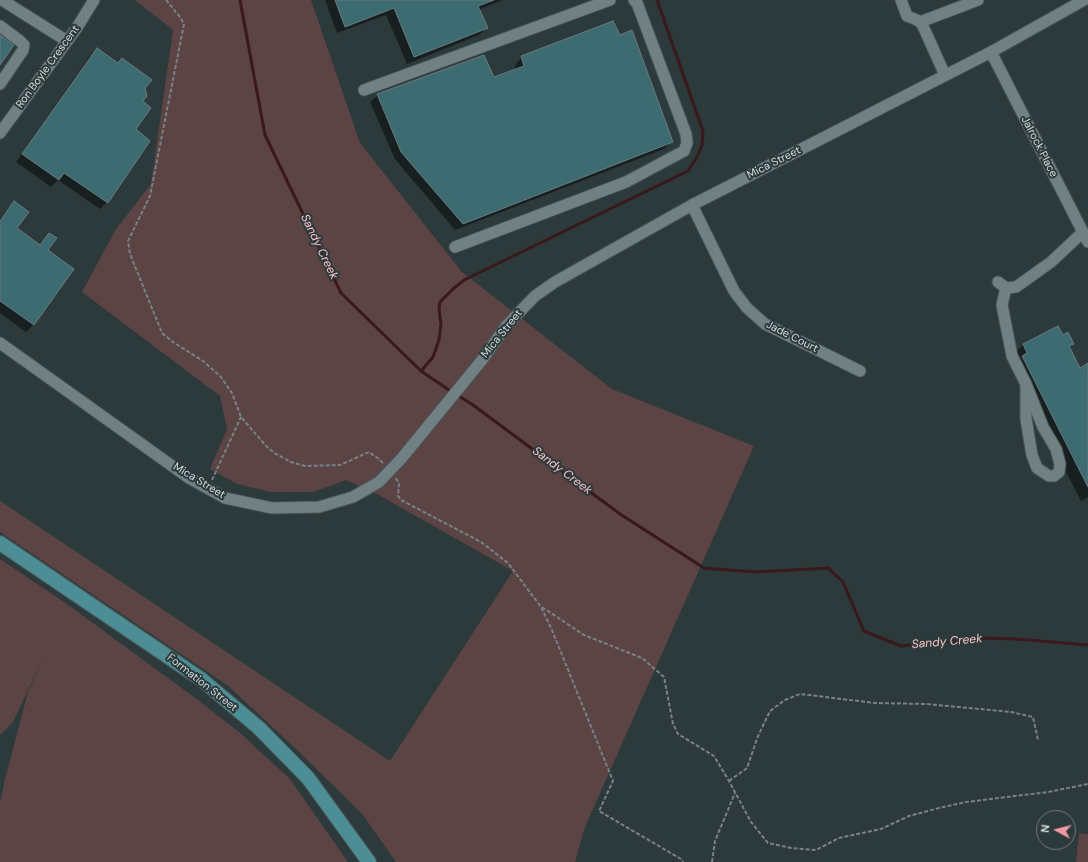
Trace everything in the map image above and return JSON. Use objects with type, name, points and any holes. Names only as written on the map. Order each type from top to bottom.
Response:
[{"type":"main road","name":"Formation Street","points":[[0,543],[189,671],[218,693],[259,728],[308,778],[369,862]]},
{"type":"street","points":[[2,0],[67,41]]},
{"type":"street","name":"Ron Boyle Crescent","points":[[0,133],[67,41],[94,0]]},
{"type":"street","points":[[364,90],[610,0]]},
{"type":"street","points":[[455,247],[626,182],[684,151],[687,143],[686,134],[637,3],[634,0]]},
{"type":"street","points":[[901,0],[908,16],[922,24],[945,75]]},
{"type":"street","points":[[920,22],[978,0]]},
{"type":"street","name":"Mica Street","points":[[0,343],[190,478],[225,498],[272,508],[319,507],[353,497],[379,482],[428,427],[482,360],[507,325],[535,296],[554,282],[692,205],[991,52],[1084,0]]},
{"type":"street","points":[[0,26],[20,41],[24,46],[23,50],[0,84]]},
{"type":"street","name":"Jalrock Place","points":[[991,52],[1085,237]]},
{"type":"street","name":"Jade Court","points":[[692,205],[734,291],[748,308],[765,324],[860,371]]},
{"type":"street","points":[[1026,384],[1026,419],[1032,455],[1038,468],[1049,476],[1054,476],[1059,472],[1060,464],[1056,449],[1043,427],[1026,384],[1012,356],[1002,305],[1002,285],[1016,287],[1085,237]]},
{"type":"path","points":[[166,0],[184,24],[150,196],[128,241],[130,254],[162,333],[202,361],[220,376],[232,393],[241,417],[267,447],[276,454],[291,462],[305,466],[340,465],[369,452],[379,459],[394,475],[398,484],[398,496],[401,500],[481,542],[508,563],[541,607],[552,630],[613,781],[599,811],[681,859],[683,862]]},
{"type":"path","points":[[208,488],[241,417]]},
{"type":"path","points":[[541,607],[584,635],[642,658],[664,678],[673,724],[678,734],[714,756],[751,822],[768,843],[791,848],[816,850],[839,838],[881,829],[909,816],[939,808],[966,802],[1048,792],[1088,784]]},
{"type":"path","points":[[729,781],[747,768],[758,736],[770,711],[785,700],[800,694],[875,703],[927,704],[1011,712],[1033,717],[1038,740]]},
{"type":"path","points":[[712,862],[715,841],[735,793]]},
{"type":"shaded area","points":[[135,0],[311,0],[360,143],[462,272],[612,389],[754,446],[585,827],[575,862],[396,862],[363,815],[293,746],[227,685],[0,532],[0,501],[390,761],[513,571],[377,494],[346,480],[313,492],[271,492],[237,484],[210,469],[227,429],[220,396],[82,292],[116,229],[151,184],[173,30]]},
{"type":"shaded area","points":[[0,559],[67,604],[239,732],[290,779],[348,862],[0,862],[0,803],[5,779],[28,692],[49,646],[13,722],[0,735]]},
{"type":"shaded area","points":[[1079,833],[1088,834],[1088,862],[1076,862]]},
{"type":"building","points":[[335,0],[494,0],[478,6],[488,28],[414,57],[394,8],[345,27]]},
{"type":"building","points":[[613,21],[620,35],[632,30],[673,142],[463,224],[401,152],[377,94],[484,55],[494,77],[524,66],[521,56]]},
{"type":"building","points":[[0,35],[14,45],[0,65]]},
{"type":"building","points":[[97,48],[118,63],[122,58],[152,80],[145,88],[147,96],[143,101],[151,108],[136,129],[150,141],[108,203],[64,173],[59,180],[22,154]]},
{"type":"building","points":[[14,201],[29,212],[17,228],[40,245],[49,233],[57,238],[48,250],[74,269],[34,325],[0,301],[0,221]]},
{"type":"building","points":[[1058,326],[1063,335],[1068,332],[1074,344],[1069,346],[1080,368],[1088,363],[1088,487],[1022,356],[1027,353],[1023,344]]},
{"type":"waterway","name":"Sandy Creek","points":[[240,0],[265,135],[341,293],[421,371],[452,392]]},
{"type":"waterway","points":[[421,371],[433,357],[439,340],[441,324],[439,309],[440,302],[464,280],[688,171],[697,157],[702,145],[703,131],[657,0]]},
{"type":"waterway","name":"Sandy Creek","points":[[457,395],[473,405],[620,514],[704,568],[756,572],[828,568],[843,582],[864,631],[901,646],[981,638],[1016,639],[1088,645]]}]
